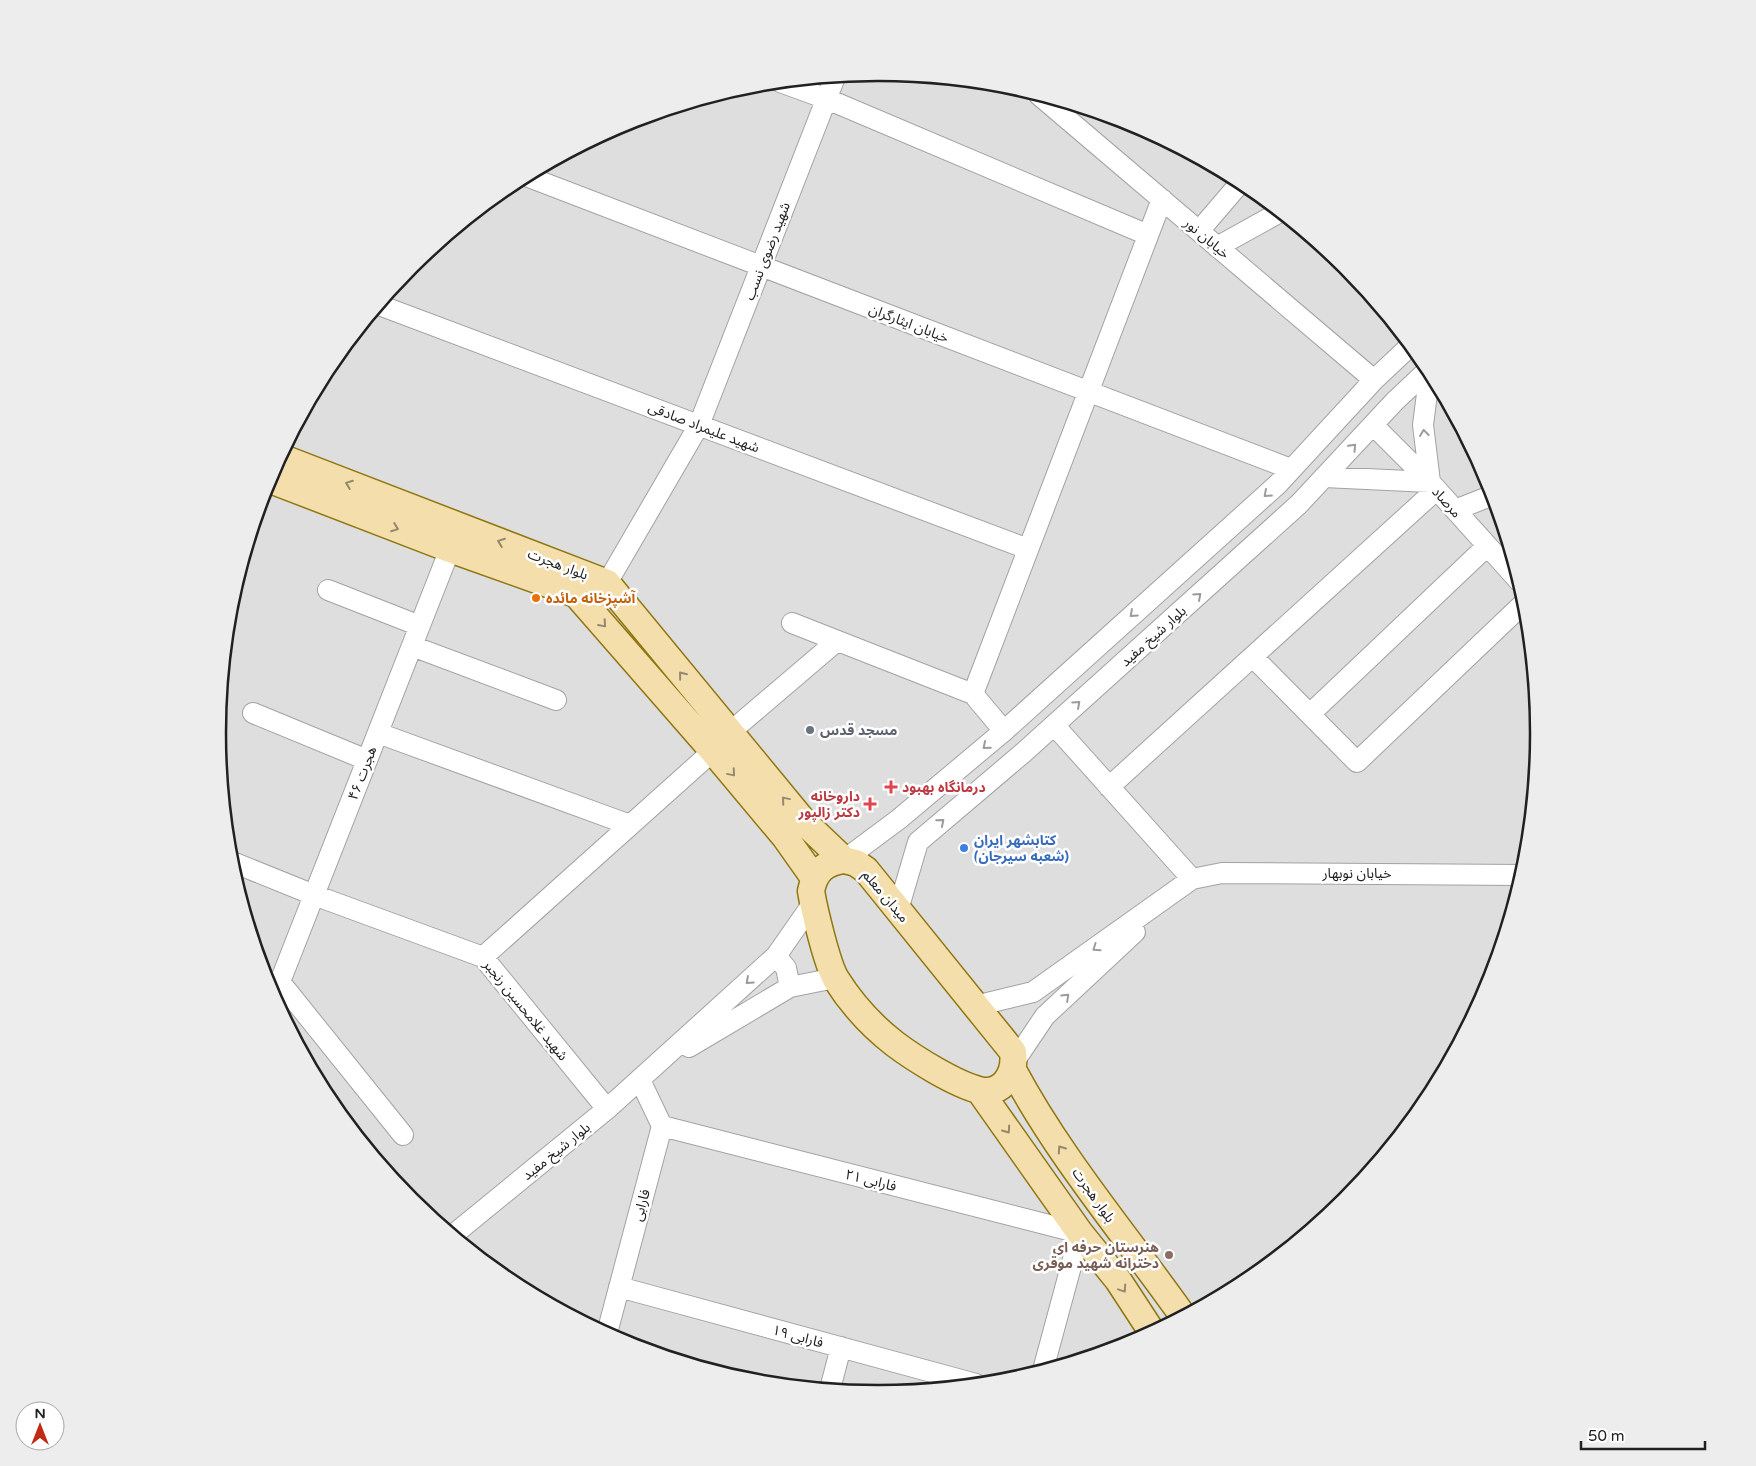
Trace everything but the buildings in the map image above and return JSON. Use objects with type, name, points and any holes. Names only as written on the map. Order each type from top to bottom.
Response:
[{"type":"main road","name":"بلوار هجرت","points":[[286,460],[608,583],[721,742],[785,837],[813,891]]},
{"type":"main road","name":"بلوار هجرت","points":[[277,482],[450,549],[576,594],[721,742],[844,860]]},
{"type":"main road","points":[[844,860],[826,865],[813,891],[835,978],[862,1014],[895,1044],[938,1071],[979,1090],[999,1087],[1007,1081],[1014,1066]]},
{"type":"main road","name":"میدان معلم","points":[[844,860],[856,863],[866,870],[1013,1052],[1014,1066]]},
{"type":"main road","name":"بلوار هجرت","points":[[1014,1066],[1038,1115],[1178,1311]]},
{"type":"main road","points":[[979,1090],[1080,1233],[1118,1280],[1148,1326]]},
{"type":"street","name":"شهید رضوی نسب","points":[[608,583],[699,425],[833,83]]},
{"type":"street","points":[[794,87],[827,99],[1148,235]]},
{"type":"street","name":"خیابان نور","points":[[1049,104],[1374,380]]},
{"type":"street","name":"خیابان ایثارگران","points":[[535,179],[1291,470]]},
{"type":"street","points":[[1199,231],[1236,188]]},
{"type":"street","points":[[973,694],[1162,199]]},
{"type":"street","points":[[1218,247],[1274,215]]},
{"type":"street","name":"شهید علیمراد صادقی","points":[[385,307],[1028,549]]},
{"type":"street","points":[[844,860],[899,819],[1004,731],[1291,470],[1374,380],[1405,350]]},
{"type":"street","name":"بلوار شیخ مفید","points":[[918,842],[1054,725],[1299,504],[1373,424],[1423,376]]},
{"type":"street","points":[[1428,383],[1423,425],[1433,486]]},
{"type":"street","name":"مرصاد","points":[[1373,424],[1433,486],[1509,570]]},
{"type":"street","points":[[1324,477],[1433,486]]},
{"type":"street","points":[[1110,787],[1253,656],[1433,486]]},
{"type":"street","points":[[1455,510],[1485,498]]},
{"type":"street","points":[[1310,714],[1487,546]]},
{"type":"street","name":"هجرت ۴۶","points":[[278,987],[450,549]]},
{"type":"street","points":[[328,590],[420,626]]},
{"type":"street","points":[[1253,656],[1357,762],[1518,609]]},
{"type":"street","points":[[792,623],[973,694],[1004,731]]},
{"type":"street","points":[[483,957],[837,640]]},
{"type":"street","points":[[412,646],[556,700]]},
{"type":"street","points":[[253,713],[367,760]]},
{"type":"street","points":[[1054,725],[1192,879]]},
{"type":"street","points":[[378,733],[630,825]]},
{"type":"street","points":[[898,910],[918,842],[904,834],[899,819]]},
{"type":"street","name":"شهید غلامحسین رنجبر","points":[[240,865],[314,895],[483,957],[607,1110]]},
{"type":"street","name":"خیابان نوبهار","points":[[1192,879],[1222,872],[1514,874]]},
{"type":"street","points":[[975,1006],[1033,992],[1192,879]]},
{"type":"street","points":[[1014,1066],[1045,1016],[1192,879]]},
{"type":"street","points":[[656,1065],[776,956],[813,891]]},
{"type":"street","points":[[776,956],[786,968],[790,987]]},
{"type":"street","points":[[656,1065],[790,987],[835,978]]},
{"type":"street","points":[[1033,992],[1034,1001],[1045,1016]]},
{"type":"street","points":[[282,996],[403,1134]]},
{"type":"street","name":"بلوار شیخ مفید","points":[[457,1231],[607,1110],[656,1065]]},
{"type":"street","points":[[640,1080],[662,1126]]},
{"type":"street","name":"فارابی ۲۱","points":[[662,1126],[1080,1233]]},
{"type":"street","name":"فارابی","points":[[609,1326],[662,1126]]},
{"type":"street","points":[[1045,1363],[1080,1233]]},
{"type":"street","name":"فارابی ۱۹","points":[[619,1287],[959,1379]]},
{"type":"street","points":[[832,1383],[841,1347]]},
{"type":"shaded area","points":[[878,81],[963,87],[1047,103],[1087,116],[1166,148],[1204,169],[1240,191],[1308,243],[1368,303],[1395,336],[1420,371],[1463,445],[1480,484],[1508,564],[1524,648],[1530,733],[1524,818],[1508,902],[1495,942],[1463,1021],[1442,1059],[1420,1095],[1368,1163],[1308,1223],[1275,1250],[1240,1275],[1166,1318],[1127,1335],[1047,1363],[963,1379],[921,1383],[878,1385],[793,1379],[709,1363],[669,1350],[590,1318],[552,1297],[516,1275],[448,1223],[388,1163],[361,1130],[336,1095],[293,1021],[276,982],[248,902],[232,818],[228,776],[226,733],[232,648],[248,564],[261,524],[293,445],[314,407],[336,371],[388,303],[448,243],[481,216],[516,191],[590,148],[629,131],[709,103],[793,87],[835,83]]},
{"type":"place","name":"آشپزخانه مائده","points":[[536,598]]},
{"type":"place","name":"مسجد قدس","points":[[810,730]]},
{"type":"place","name":"درمانگاه بهبود","points":[[891,787]]},
{"type":"place","name":"داروخانه دکتر زالپور","points":[[870,804]]},
{"type":"place","name":"کتابشهر ایران (شعبه سیرجان)","points":[[964,848]]},
{"type":"place","name":"هنرستان حرفه ای دخترانه شهید موقری","points":[[1169,1255]]}]
